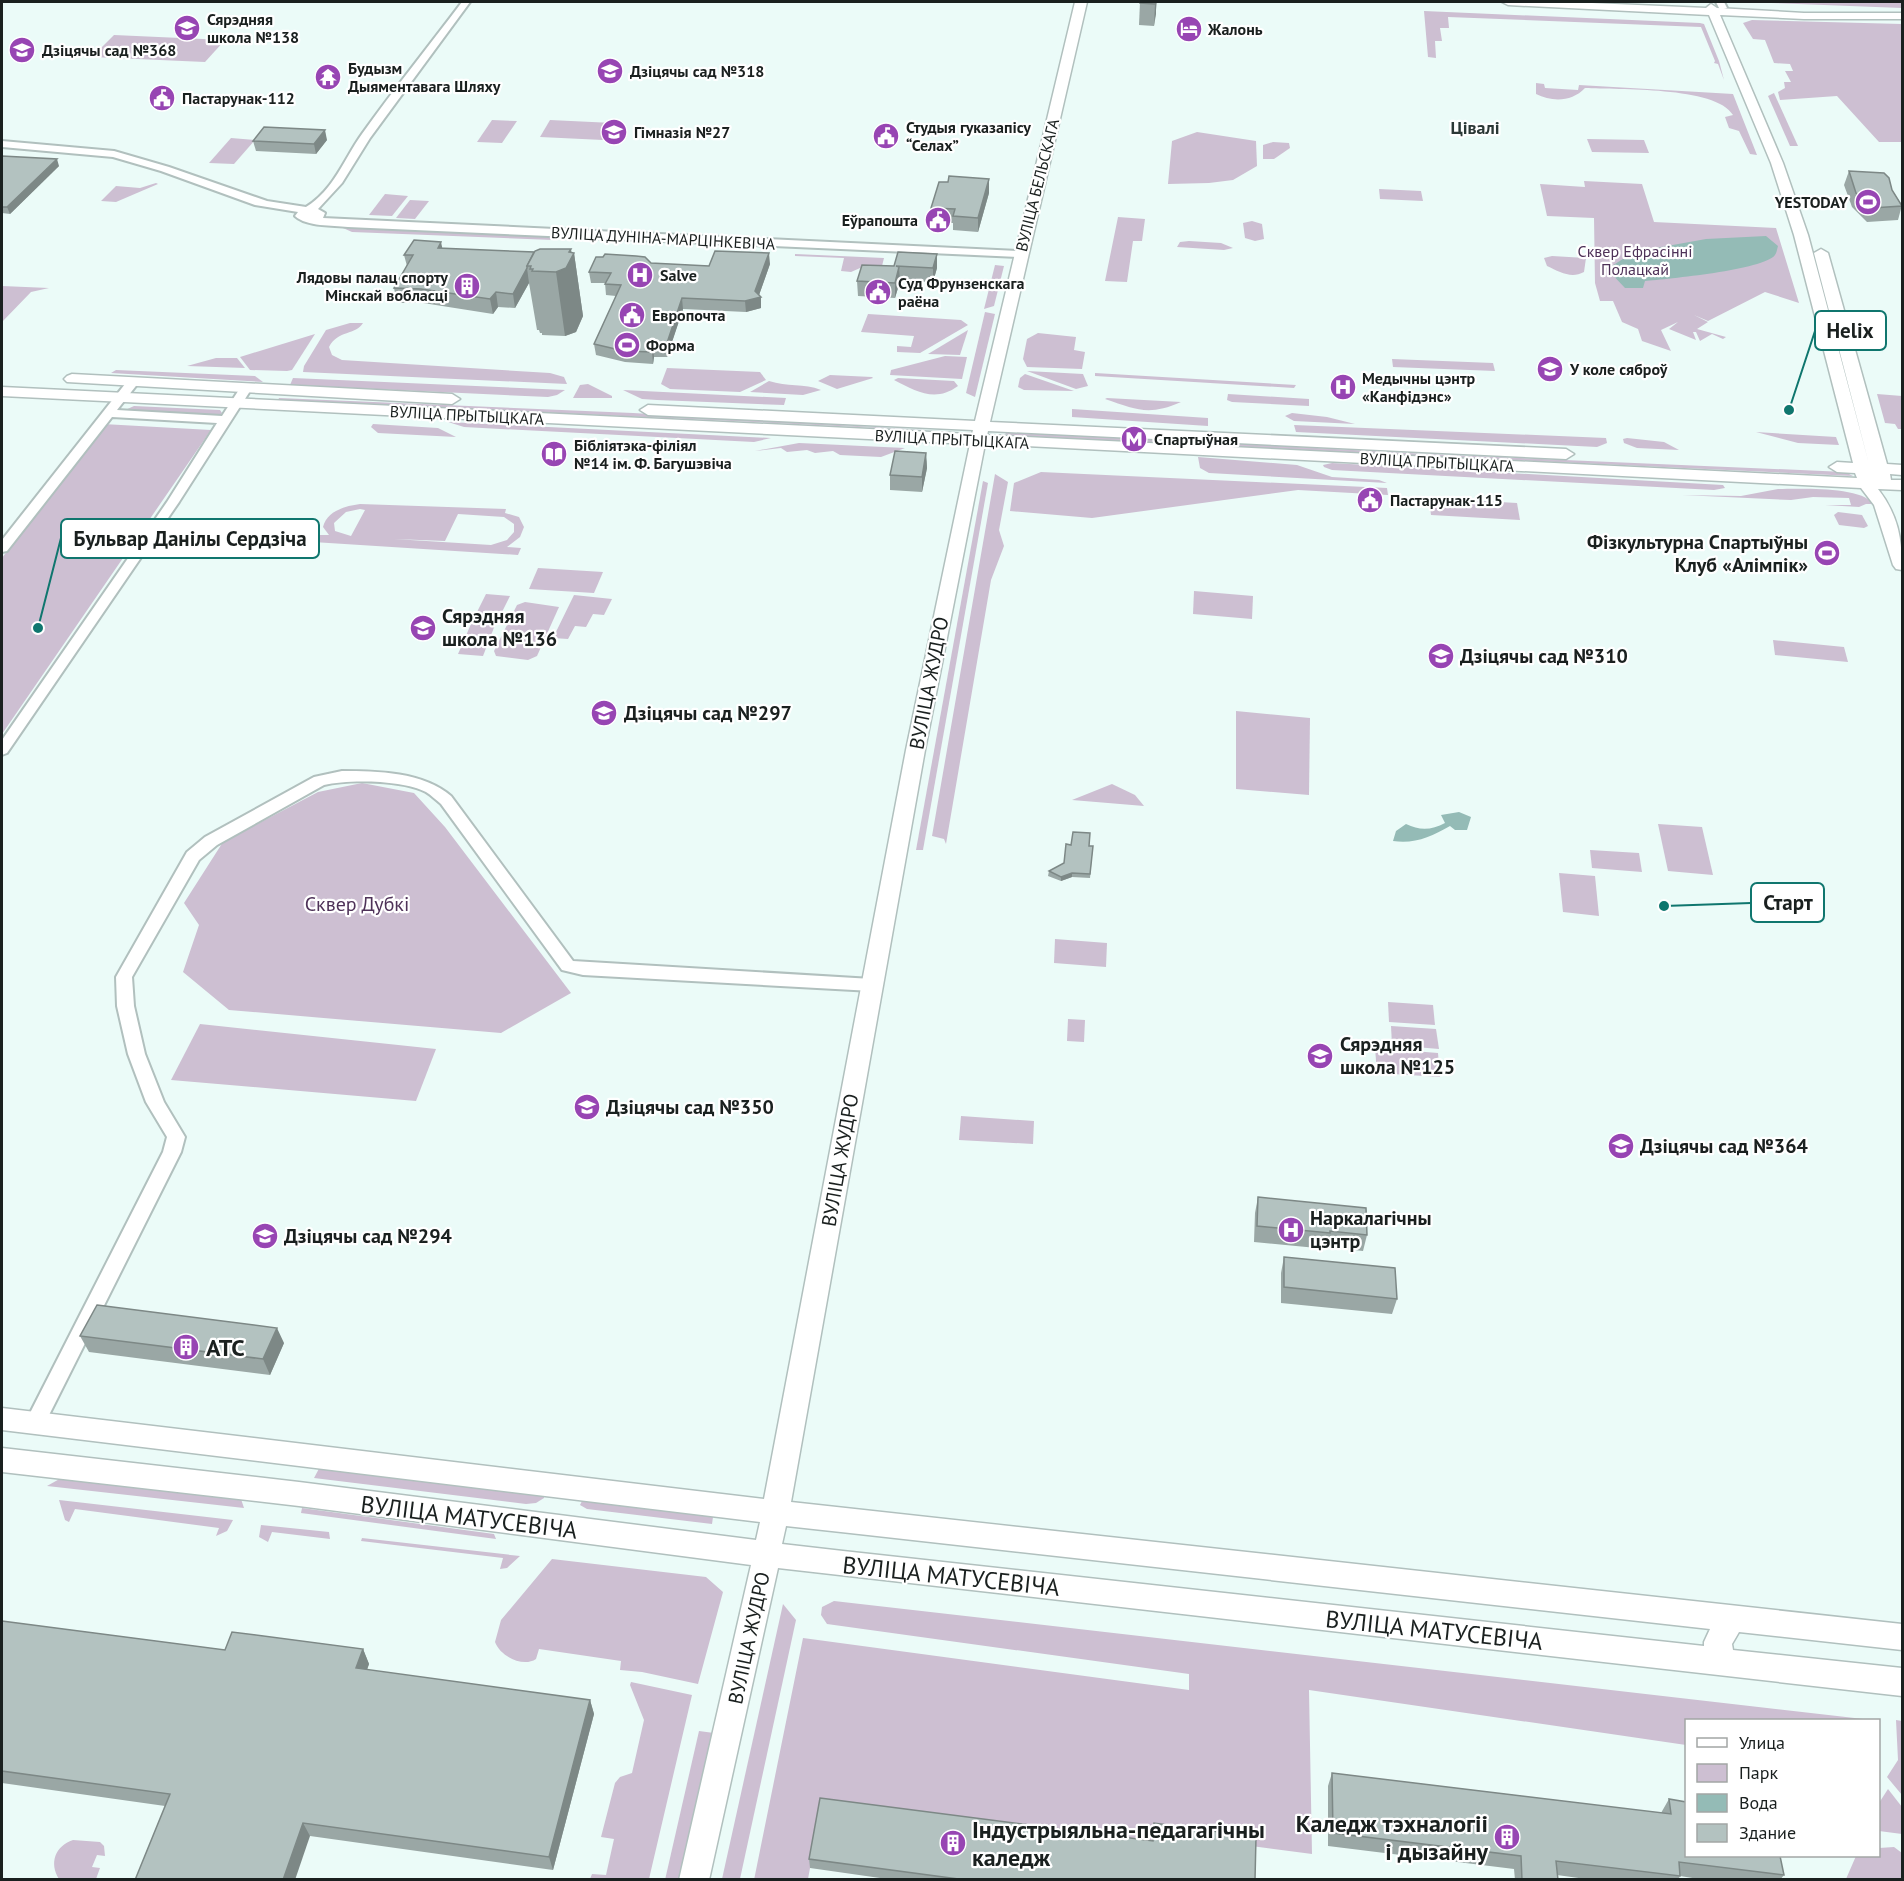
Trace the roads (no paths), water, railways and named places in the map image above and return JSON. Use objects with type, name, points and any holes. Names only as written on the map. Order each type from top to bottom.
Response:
[{"type":"main road","name":"ВУЛІЦА БЕЛЬСКАГА","points":[[980,432],[1081,2]]},
{"type":"main road","points":[[1508,2],[1640,7],[1717,7],[1843,16],[1902,16]]},
{"type":"main road","points":[[1717,7],[1788,155],[1809,214]]},
{"type":"main road","points":[[1717,7],[1802,235],[1863,475],[1882,505],[1902,565]]},
{"type":"main road","points":[[1817,240],[1882,476],[1882,505]]},
{"type":"main road","name":"ВУЛІЦА ПРЫТЫЦКАГА","points":[[2,376],[584,407],[980,432]]},
{"type":"main road","name":"ВУЛІЦА ПРЫТЫЦКАГА","points":[[2,391],[235,403],[980,432],[1882,476],[1902,470]]},
{"type":"main road","name":"ВУЛІЦА ЖУДРО","points":[[694,1880],[776,1512],[936,643],[980,432]]},
{"type":"main road","name":"ВУЛІЦА ПРЫТЫЦКАГА","points":[[1882,476],[1902,485]]},
{"type":"main road","name":"ВУЛІЦА МАТУСЕВІЧА","points":[[2,1419],[776,1512],[1902,1637]]},
{"type":"main road","name":"ВУЛІЦА МАТУСЕВІЧА","points":[[2,1460],[280,1492],[767,1554],[1902,1682]]},
{"type":"main road","points":[[1721,1662],[1718,1642],[1732,1618]]},
{"type":"street","points":[[304,216],[328,194],[356,155],[365,137],[466,2]]},
{"type":"street","name":"ВУЛІЦА ДУНІНА-МАРЦІНКЕВІЧА","points":[[2,144],[114,154],[304,216],[348,224],[1020,254]]},
{"type":"street","points":[[304,216],[317,218],[328,194]]},
{"type":"street","points":[[320,213],[326,218],[348,224]]},
{"type":"street","points":[[2,548],[133,382]]},
{"type":"street","points":[[2,750],[173,502],[246,388]]},
{"type":"street","points":[[109,413],[225,420]]},
{"type":"street","points":[[34,1423],[172,1152],[176,1137],[153,1098],[136,1048],[123,994],[124,977],[193,856],[211,842],[320,781],[342,776],[364,776],[420,784],[433,789],[446,800],[511,886],[551,947],[568,966],[583,969],[872,985]]},
{"type":"water","points":[[1766,236],[1778,246],[1775,255],[1753,265],[1735,269],[1645,281],[1643,288],[1625,288],[1607,269],[1634,252],[1706,239]]},
{"type":"water","points":[[1459,812],[1471,817],[1467,830],[1455,830],[1450,826],[1423,839],[1393,841],[1396,831],[1406,824],[1421,829],[1431,828],[1445,823],[1441,815]]},
{"type":"place","name":"Сярэдняя школа №138","points":[[187,28]]},
{"type":"place","name":"Жалонь","points":[[1189,29]]},
{"type":"place","name":"Дзіцячы сад №368","points":[[22,50]]},
{"type":"place","name":"Дзіцячы сад №318","points":[[610,71]]},
{"type":"place","name":"Будызм Дыяментавага Шляху","points":[[328,77]]},
{"type":"place","name":"Пастарунак-112","points":[[162,98]]},
{"type":"place","name":"Гімназія №27","points":[[614,132]]},
{"type":"place","name":"Студыя гуказапісу “Селах”","points":[[886,136]]},
{"type":"place","name":"YESTODAY","points":[[1868,202]]},
{"type":"place","name":"Еўрапошта","points":[[938,220]]},
{"type":"place","name":"Salve","points":[[640,275]]},
{"type":"place","name":"Лядовы палац спорту Мінскай вобласці","points":[[467,286]]},
{"type":"place","name":"Суд Фрунзенскага раёна","points":[[878,292]]},
{"type":"place","name":"Европочта","points":[[632,315]]},
{"type":"place","name":"Форма","points":[[627,345]]},
{"type":"place","name":"У коле сяброў","points":[[1550,369]]},
{"type":"place","name":"Медычны цэнтр «Канфідэнс»","points":[[1343,387]]},
{"type":"place","name":"Helix","points":[[1789,410]]},
{"type":"place","name":"Спартыўная","points":[[1134,439]]},
{"type":"place","name":"Бібліятэка-філіял №14 ім. Ф. Багушэвіча","points":[[554,454]]},
{"type":"place","name":"Пастарунак-115","points":[[1370,500]]},
{"type":"place","name":"Фізкультурна Спартыўны Клуб «Алімпік»","points":[[1827,553]]},
{"type":"place","name":"Бульвар Данілы Сердзіча","points":[[38,628]]},
{"type":"place","name":"Сярэдняя школа №136","points":[[423,628]]},
{"type":"place","name":"Дзіцячы сад №310","points":[[1441,656]]},
{"type":"place","name":"Дзіцячы сад №297","points":[[604,713]]},
{"type":"place","name":"Старт","points":[[1664,906]]},
{"type":"place","name":"Сярэдняя школа №125","points":[[1320,1056]]},
{"type":"place","name":"Дзіцячы сад №350","points":[[587,1107]]},
{"type":"place","name":"Дзіцячы сад №364","points":[[1621,1146]]},
{"type":"place","name":"Наркалагічны цэнтр","points":[[1291,1230]]},
{"type":"place","name":"Дзіцячы сад №294","points":[[265,1236]]},
{"type":"place","name":"АТС","points":[[186,1347]]},
{"type":"place","name":"Каледж тэхналогіі і дызайну","points":[[1507,1837]]},
{"type":"place","name":"Індустрыяльна-педагагічны каледж","points":[[953,1843]]},
{"type":"district","name":"Цівалі","points":[[1475,127]]},
{"type":"park label","name":"Сквер Ефрасінні Полацкай","points":[[1635,260]]},
{"type":"park label","name":"Сквер Дубкі","points":[[357,904]]}]
